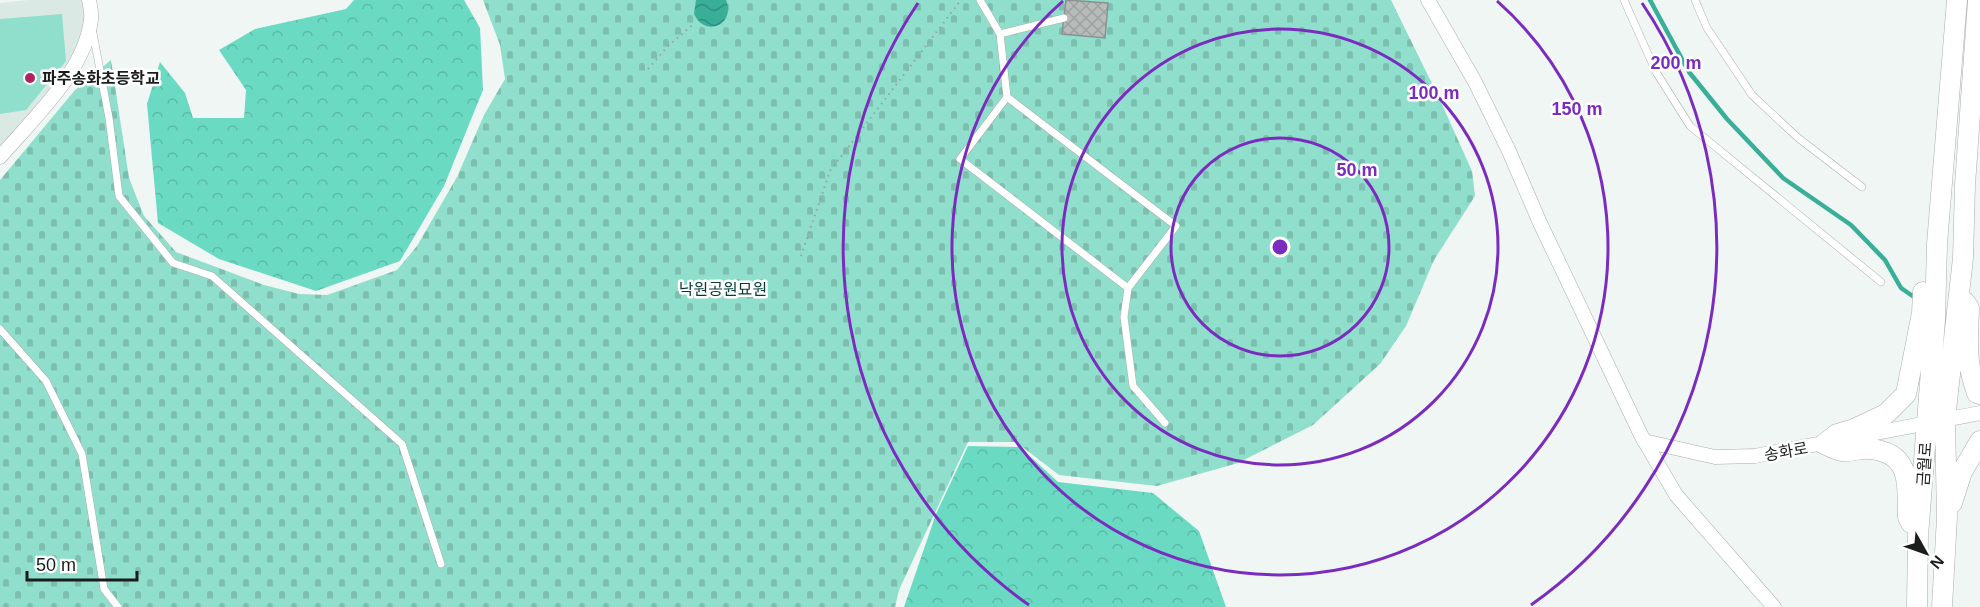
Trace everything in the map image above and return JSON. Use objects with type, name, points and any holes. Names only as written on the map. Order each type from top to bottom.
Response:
[{"type":"main road","points":[[1918,536],[1908,517],[1905,469],[1899,461],[1891,454],[1870,449],[1840,451],[1824,444],[1837,434],[1886,414],[1906,394],[1929,317],[1936,270],[1957,0]]},
{"type":"main road","points":[[1978,0],[1965,185],[1964,258],[1959,292],[1961,339],[1971,376],[1977,393],[1980,394]]},
{"type":"main road","name":"금월로","points":[[1929,317],[1936,421],[1947,517],[1942,607]]},
{"type":"main road","name":"금월로","points":[[1917,607],[1918,536],[1936,421],[1961,339]]},
{"type":"main road","points":[[1947,517],[1962,472],[1980,441]]},
{"type":"street","points":[[0,157],[68,78],[83,45],[91,18],[89,0]]},
{"type":"street","points":[[1428,0],[1475,82],[1504,141],[1540,223],[1644,441],[1676,495],[1774,607]]},
{"type":"street","name":"송화로","points":[[1644,441],[1715,457],[1755,456],[1980,413]]},
{"type":"lane","points":[[980,0],[1000,34],[1007,97],[960,159],[1128,288]]},
{"type":"lane","points":[[1624,0],[1656,72],[1690,126],[1881,282]]},
{"type":"lane","points":[[1695,0],[1707,28],[1752,95],[1797,138],[1862,187]]},
{"type":"lane","points":[[91,18],[109,118],[119,196],[173,263],[212,276],[402,444],[441,564]]},
{"type":"lane","points":[[1000,34],[1064,18]]},
{"type":"lane","points":[[1007,97],[1176,226],[1128,288],[1124,317],[1133,386],[1165,423]]},
{"type":"lane","points":[[0,329],[46,381],[82,454],[104,590],[118,607]]},
{"type":"path","points":[[801,256],[830,171],[962,0]]},
{"type":"path","points":[[648,69],[668,46],[695,22]]},
{"type":"shaded area","name":"파주송화초등학교","points":[[28,0],[84,0],[86,17],[76,54],[55,87],[0,149],[0,3]]},
{"type":"green space","points":[[354,0],[464,0],[480,28],[483,90],[444,186],[400,261],[316,291],[219,259],[158,223],[147,104],[160,62],[185,93],[193,118],[244,118],[246,90],[219,50],[255,29],[346,9]]},
{"type":"green space","name":"낙원공원묘원","points":[[483,0],[1391,0],[1472,171],[1475,196],[1434,260],[1406,326],[1380,364],[1313,425],[1238,463],[1157,486],[1059,475],[1016,442],[968,442],[899,590],[895,607],[0,607],[0,180],[75,90],[111,60],[129,178],[144,216],[176,252],[264,285],[299,294],[327,295],[397,270],[417,246],[457,177],[484,115],[505,79],[500,45]]},
{"type":"green space","name":"파주송화초등학교","points":[[62,14],[66,61],[26,110],[0,114],[0,19]]},
{"type":"green space","points":[[968,446],[1020,447],[1058,482],[1153,493],[1199,531],[1226,607],[904,607],[936,514]]},
{"type":"water","points":[[696,0],[726,0],[727,16],[718,25],[712,27],[705,25],[694,14]]},
{"type":"building","points":[[1066,0],[1108,3],[1105,38],[1062,34]]},
{"type":"waterway","points":[[1650,0],[1689,72],[1727,119],[1783,178],[1851,225],[1885,260],[1901,288],[1917,299]]},
{"type":"place","name":"파주송화초등학교","points":[[30,78]]}]
